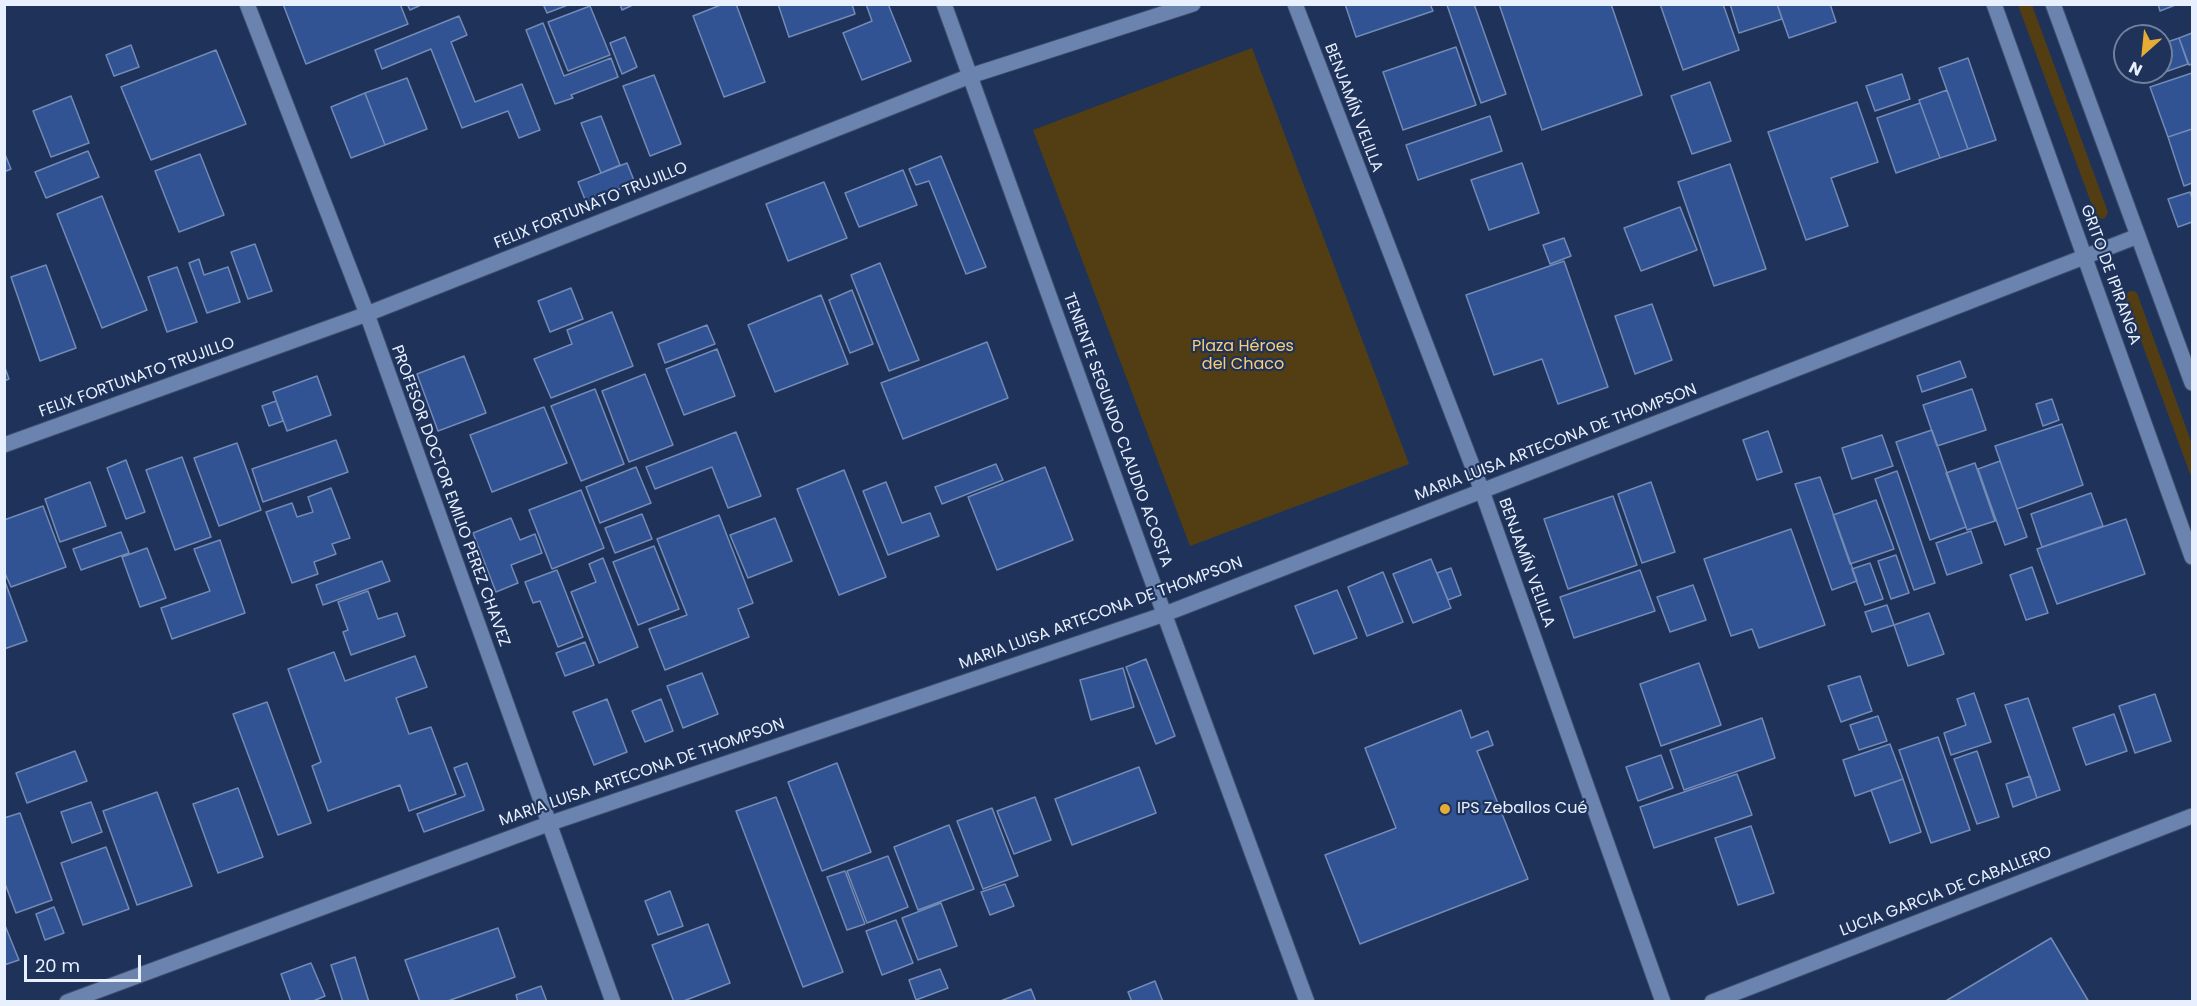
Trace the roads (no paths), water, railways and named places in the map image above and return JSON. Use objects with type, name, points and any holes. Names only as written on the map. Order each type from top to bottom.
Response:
[{"type":"street","name":"PROFESOR DOCTOR EMILIO PEREZ CHAVEZ","points":[[247,4],[367,314],[613,1002]]},
{"type":"street","name":"TENIENTE SEGUNDO CLAUDIO ACOSTA","points":[[944,4],[1307,1002]]},
{"type":"street","name":"FELIX FORTUNATO TRUJILLO","points":[[4,445],[367,314],[970,76],[1193,4]]},
{"type":"street","name":"BENJAMÍN VELILLA","points":[[1295,4],[1482,491],[1664,1002]]},
{"type":"street","name":"GRITO DE IPIRANGA","points":[[1994,4],[2193,557]]},
{"type":"street","points":[[2053,4],[2193,383]]},
{"type":"street","name":"MARIA LUISA ARTECONA DE THOMPSON","points":[[67,1002],[548,824],[1165,614],[2138,236]]},
{"type":"street","name":"LUCIA GARCIA DE CABALLERO","points":[[1712,1002],[2193,816]]},
{"type":"place","name":"IPS Zeballos Cué","points":[[1445,809]]},
{"type":"park label","name":"Plaza Héroes del Chaco","points":[[1243,356]]}]
